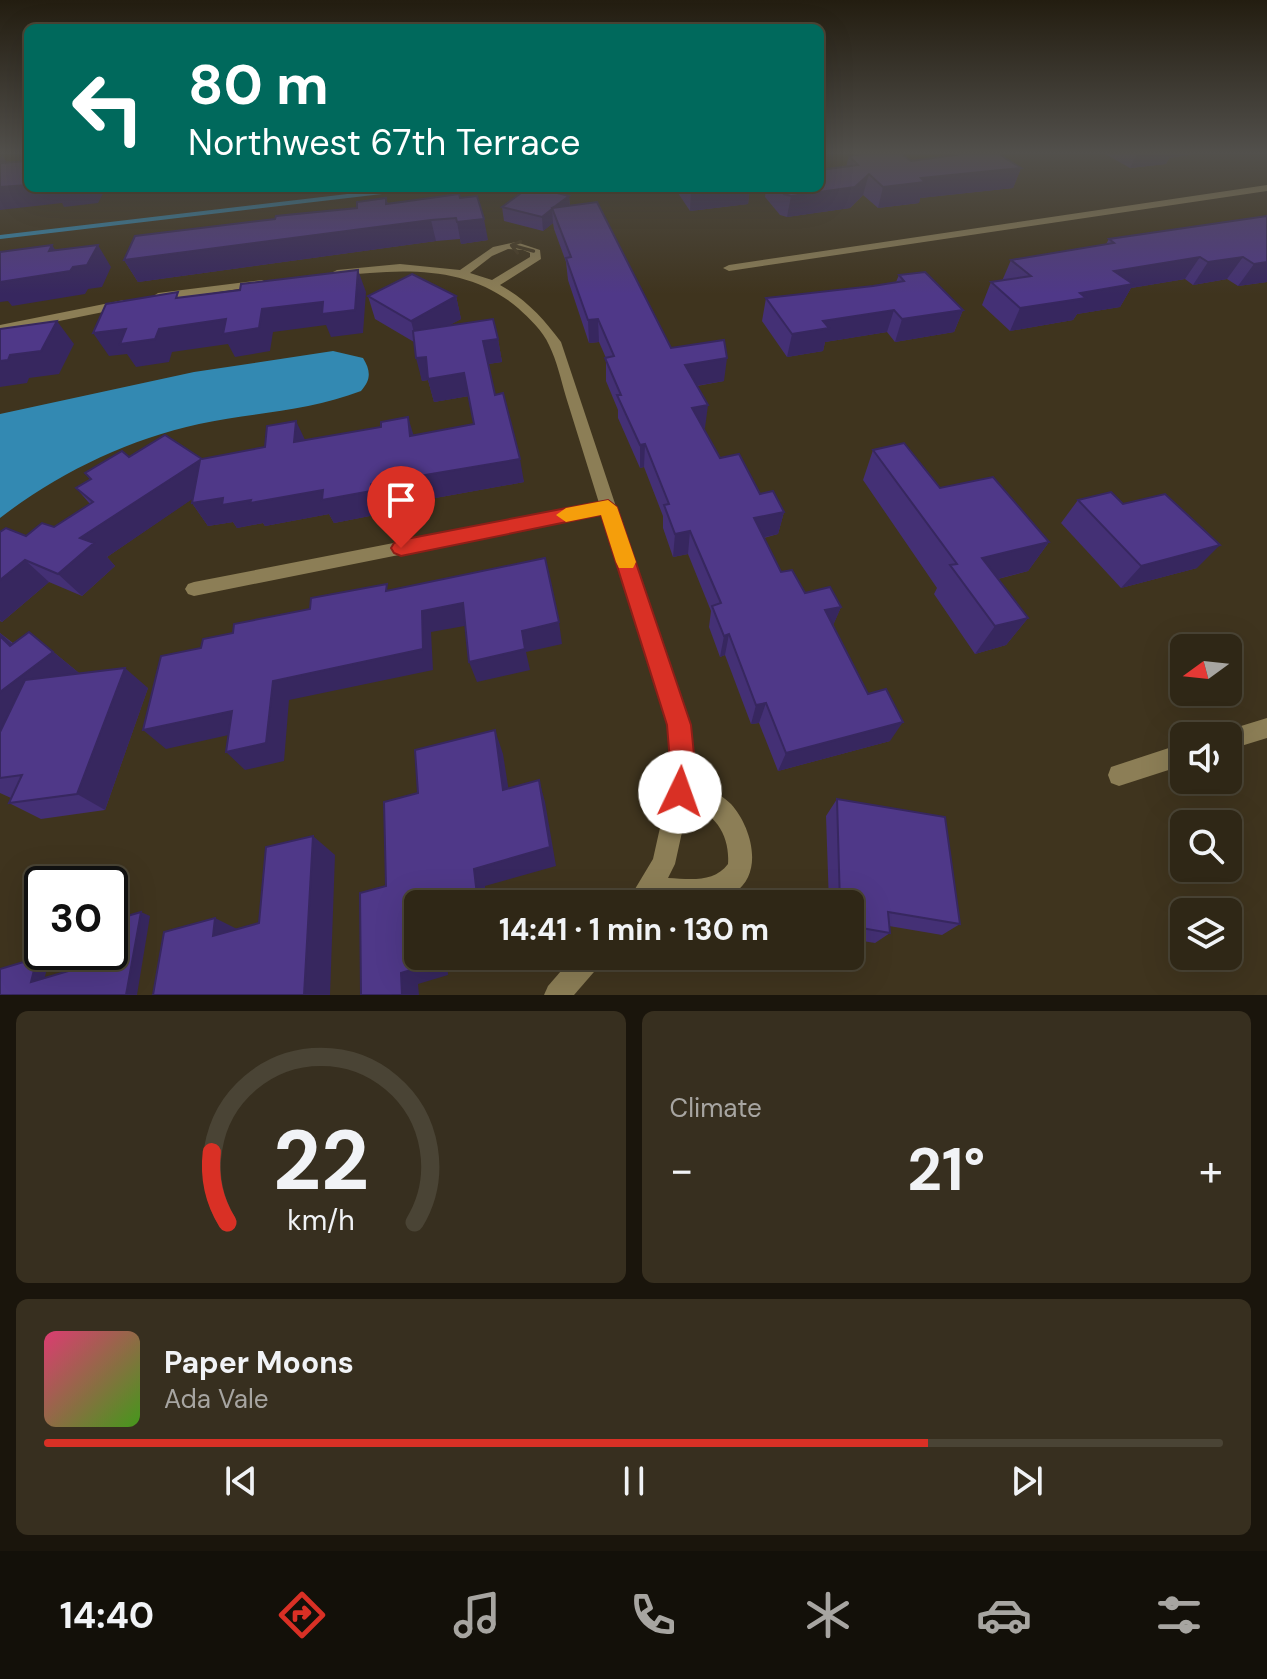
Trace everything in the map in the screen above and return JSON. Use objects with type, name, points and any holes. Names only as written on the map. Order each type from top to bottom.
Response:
[{"type":"street","points":[[729,268],[1183,200]]},
{"type":"street","points":[[322,275],[395,268],[479,278],[539,319],[555,342],[679,725],[683,774],[680,792],[663,864],[647,890]]},
{"type":"street","points":[[0,329],[157,298],[277,281]]},
{"type":"street","points":[[194,589],[608,507]]},
{"type":"street","points":[[1242,736],[1267,728]]},
{"type":"street","points":[[1119,775],[1170,759]]},
{"type":"street","points":[[680,792],[715,804],[729,819],[741,851],[739,869],[730,882],[694,890]]},
{"type":"street","points":[[557,995],[579,970]]},
{"type":"water","points":[[333,351],[363,358],[369,375],[361,391],[301,407],[199,424],[146,439],[69,473],[0,518],[0,414],[194,372]]},
{"type":"building","points":[[368,200],[386,200],[386,204],[412,200],[478,200],[484,219],[457,222],[456,218],[431,220],[124,260],[135,236],[357,208],[357,202]]},
{"type":"building","points":[[511,200],[563,200],[542,217],[502,207]]},
{"type":"building","points":[[597,202],[671,348],[724,340],[727,358],[685,365],[708,405],[692,408],[720,458],[739,454],[760,494],[773,491],[784,512],[754,518],[781,572],[792,570],[805,593],[830,587],[841,607],[825,610],[868,694],[886,689],[903,722],[786,753],[766,703],[756,705],[729,634],[724,636],[712,606],[721,603],[690,531],[675,534],[664,505],[669,504],[645,444],[640,445],[617,395],[621,395],[605,358],[614,356],[598,319],[588,320],[566,258],[571,257],[552,208]]},
{"type":"building","points":[[1267,216],[1267,262],[1254,264],[1243,257],[1208,262],[1200,257],[1114,271],[1133,284],[1080,293],[1086,298],[1020,308],[991,282],[1031,276],[1011,260],[1114,243],[1109,239]]},
{"type":"building","points":[[52,245],[49,251],[98,245],[87,265],[73,267],[70,271],[0,282],[0,252]]},
{"type":"building","points":[[358,270],[355,310],[322,314],[323,302],[262,309],[259,328],[223,334],[226,319],[159,329],[155,339],[120,344],[126,329],[93,333],[106,304],[178,292],[176,298],[240,290],[241,284]]},
{"type":"building","points":[[925,272],[963,310],[902,319],[894,310],[823,321],[829,328],[792,334],[766,298],[904,281],[899,275]]},
{"type":"building","points":[[412,274],[456,296],[411,321],[368,296]]},
{"type":"building","points":[[493,319],[498,339],[483,341],[495,395],[503,393],[520,459],[371,484],[371,491],[322,500],[323,490],[222,505],[223,498],[192,503],[200,460],[80,538],[94,543],[58,574],[25,560],[0,580],[0,532],[6,528],[26,536],[42,523],[54,527],[93,502],[76,488],[91,479],[85,473],[122,451],[129,457],[165,435],[202,459],[265,447],[267,426],[296,421],[294,442],[381,427],[381,422],[408,417],[410,436],[474,424],[464,373],[428,379],[426,357],[416,358],[413,331]]},
{"type":"building","points":[[57,321],[41,351],[10,355],[8,360],[0,361],[0,329]]},
{"type":"building","points":[[904,443],[940,488],[993,477],[1049,542],[982,558],[1028,618],[995,626],[950,565],[957,564],[873,450]]},
{"type":"building","points":[[1111,492],[1123,504],[1165,494],[1220,545],[1141,566],[1078,500]]},
{"type":"building","points":[[545,558],[559,622],[522,631],[525,649],[469,662],[463,603],[422,611],[423,649],[273,681],[266,743],[226,752],[232,711],[143,730],[161,656],[201,648],[203,639],[233,633],[234,624],[310,609],[311,598],[387,584],[386,591]]},
{"type":"building","points":[[29,632],[53,652],[0,692],[0,636],[10,646]]},
{"type":"building","points":[[125,668],[77,794],[9,803],[22,775],[0,778],[0,732],[25,680]]},
{"type":"building","points":[[495,730],[503,790],[539,780],[550,847],[474,869],[476,890],[404,890],[404,970],[411,970],[401,973],[402,995],[361,995],[360,893],[386,886],[384,802],[418,793],[415,750]]},
{"type":"building","points":[[837,799],[945,817],[960,924],[888,912],[890,933],[864,928],[864,890],[840,890]]},
{"type":"building","points":[[313,836],[304,995],[153,995],[164,932],[215,918],[213,936],[259,923],[266,847]]},
{"type":"building","points":[[141,912],[126,995],[0,995],[0,969],[24,962],[24,970],[34,970],[31,982],[72,970],[128,970],[128,916]]},
{"type":"waterway","points":[[0,237],[310,200]]},
{"type":"slow traffic","points":[[566,515],[608,507],[626,562]]},
{"type":"route","points":[[401,548],[608,507],[679,725],[683,774],[680,792]]}]
